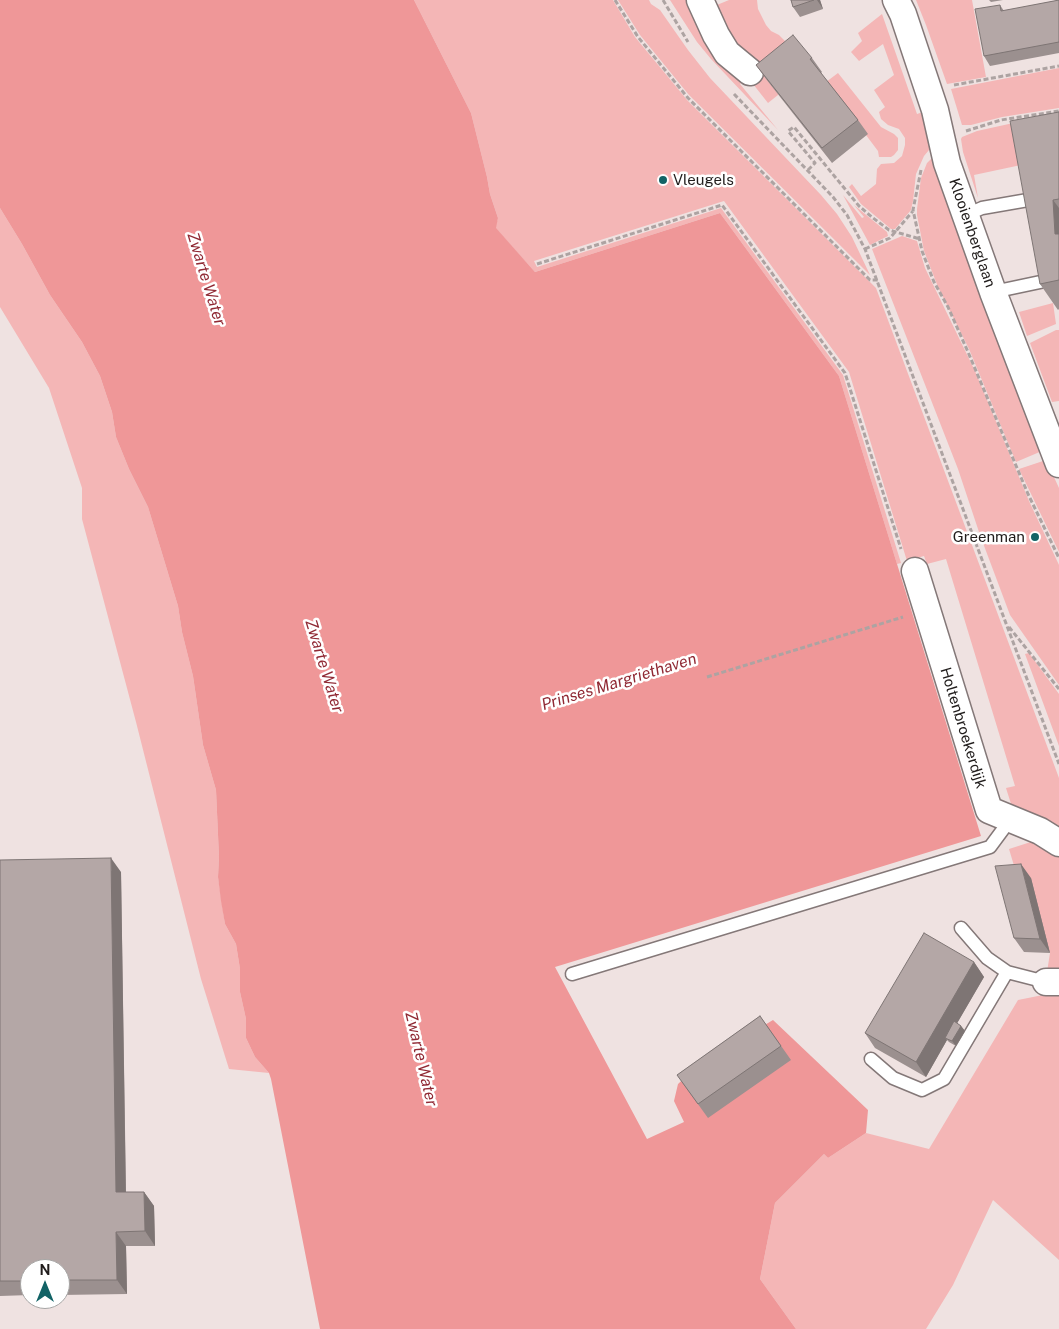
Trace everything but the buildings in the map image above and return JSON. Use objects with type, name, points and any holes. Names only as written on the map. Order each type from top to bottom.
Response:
[{"type":"street","points":[[700,0],[716,35],[727,52],[750,72]]},
{"type":"street","name":"Klooienberglaan","points":[[896,0],[903,14],[935,110],[947,163],[993,292],[1059,464]]},
{"type":"street","name":"Holtenbroekerdijk","points":[[915,571],[988,810],[1040,830],[1059,843]]},
{"type":"lane","points":[[966,215],[982,208],[1028,200]]},
{"type":"lane","points":[[993,292],[1045,281]]},
{"type":"lane","points":[[572,974],[990,847],[1010,820]]},
{"type":"lane","points":[[961,928],[987,958],[1007,972],[1052,982]]},
{"type":"lane","points":[[871,1059],[893,1078],[922,1090],[944,1079],[1007,972]]},
{"type":"path","points":[[615,0],[638,37],[688,98],[870,280],[878,280]]},
{"type":"path","points":[[663,0],[692,49]]},
{"type":"path","points":[[928,89],[1059,66]]},
{"type":"path","points":[[729,90],[833,197],[846,215],[865,249],[1059,764]]},
{"type":"path","points":[[1059,111],[1002,120],[943,144],[924,161],[919,176],[913,210],[922,251],[934,282],[964,343],[1028,494],[1059,558]]},
{"type":"path","points":[[808,170],[814,164],[788,131],[794,127],[859,206],[881,224],[896,232],[920,239]]},
{"type":"path","points":[[538,264],[722,205],[846,373],[905,564],[915,571]]},
{"type":"path","points":[[865,249],[886,241],[896,232],[913,210]]},
{"type":"path","points":[[708,677],[903,617]]},
{"type":"path","points":[[1007,624],[1059,689]]},
{"type":"shaded area","points":[[414,0],[613,0],[635,37],[688,101],[876,288],[1059,778],[1059,832],[1012,807],[1006,788],[1015,786],[946,559],[927,564],[924,556],[907,561],[849,372],[724,201],[534,261],[537,267],[721,208],[843,375],[901,563],[897,564],[839,376],[720,213],[535,272],[495,228],[498,218],[490,194],[471,113]]},
{"type":"shaded area","points":[[618,0],[649,0],[651,4],[660,10],[710,78],[837,214],[852,237],[870,275],[689,95],[640,35]]},
{"type":"shaded area","points":[[670,0],[697,0],[747,77],[740,84],[778,130],[711,59],[697,42]]},
{"type":"shaded area","points":[[729,0],[757,0],[758,9],[766,25],[785,41],[758,69],[733,52],[712,7]]},
{"type":"shaded area","points":[[916,0],[972,0],[986,77],[947,84]]},
{"type":"shaded area","points":[[882,14],[917,114],[926,111],[933,148],[924,156],[916,174],[911,210],[895,229],[891,229],[861,204],[849,187],[852,184],[861,196],[876,184],[877,169],[881,164],[894,163],[902,156],[905,145],[905,138],[899,129],[888,125],[881,119],[879,112],[885,107],[874,90],[894,75],[883,44],[859,61],[851,52],[862,41],[858,33]]},
{"type":"shaded area","points":[[800,44],[778,95],[768,103],[753,84]]},
{"type":"shaded area","points":[[1059,68],[1059,108],[1002,117],[971,125],[962,125],[951,89]]},
{"type":"shaded area","points":[[838,73],[881,127],[898,138],[898,150],[891,157],[879,157],[878,151],[826,82]]},
{"type":"shaded area","points":[[1036,118],[1021,165],[974,175],[978,198],[963,152],[962,137],[977,131]]},
{"type":"shaded area","points":[[934,156],[1042,451],[1016,462],[969,349],[938,287],[924,251],[917,209],[921,178],[927,163]]},
{"type":"shaded area","points":[[843,195],[862,218],[864,217],[854,205],[887,232],[888,236],[870,245]]},
{"type":"shaded area","points":[[0,208],[50,295],[82,342],[100,376],[112,412],[116,437],[148,507],[178,606],[182,632],[193,676],[203,745],[216,790],[218,877],[225,924],[236,944],[240,969],[240,992],[246,1019],[246,1038],[255,1057],[269,1073],[229,1069],[201,979],[82,519],[82,488],[49,388],[0,307]]},
{"type":"shaded area","points":[[902,236],[917,241],[925,268],[975,371],[1029,501],[1059,565],[1059,685],[1010,615],[958,469],[872,249]]},
{"type":"shaded area","points":[[1053,303],[1056,324],[1027,336],[1019,312]]},
{"type":"shaded area","points":[[1059,330],[1059,401],[1052,402],[1030,343]]},
{"type":"shaded area","points":[[1046,460],[1059,488],[1059,552],[1019,469]]},
{"type":"shaded area","points":[[1029,653],[1059,694],[1059,746],[1025,654]]},
{"type":"shaded area","points":[[1037,840],[1059,854],[1059,974],[1047,972],[1050,953],[1018,879],[1009,849]]},
{"type":"shaded area","points":[[1043,995],[1059,995],[1059,1260],[993,1200],[953,1285],[926,1329],[796,1329],[760,1279],[775,1203],[824,1154],[828,1158],[866,1133],[929,1149],[1018,1000]]},
{"type":"water","points":[[0,0],[414,0],[471,113],[490,194],[498,218],[496,228],[535,272],[720,213],[839,376],[981,836],[555,967],[647,1139],[684,1122],[674,1101],[678,1084],[698,1065],[773,1020],[868,1110],[866,1133],[828,1158],[824,1154],[775,1203],[760,1279],[796,1329],[320,1329],[271,1079],[269,1073],[255,1057],[246,1038],[246,1019],[240,992],[240,969],[236,944],[225,924],[218,877],[216,790],[203,745],[193,676],[182,632],[178,606],[148,507],[116,437],[112,412],[100,376],[82,342],[50,295],[0,208]]},
{"type":"place","name":"Vleugels","points":[[663,180]]},
{"type":"place","name":"Greenman","points":[[1035,537]]},
{"type":"water label","name":"Zwarte Water","points":[[206,279]]},
{"type":"water label","name":"Zwarte Water","points":[[324,666]]},
{"type":"water label","name":"Prinses Margriethaven","points":[[619,682]]},
{"type":"water label","name":"Zwarte Water","points":[[421,1059]]}]
